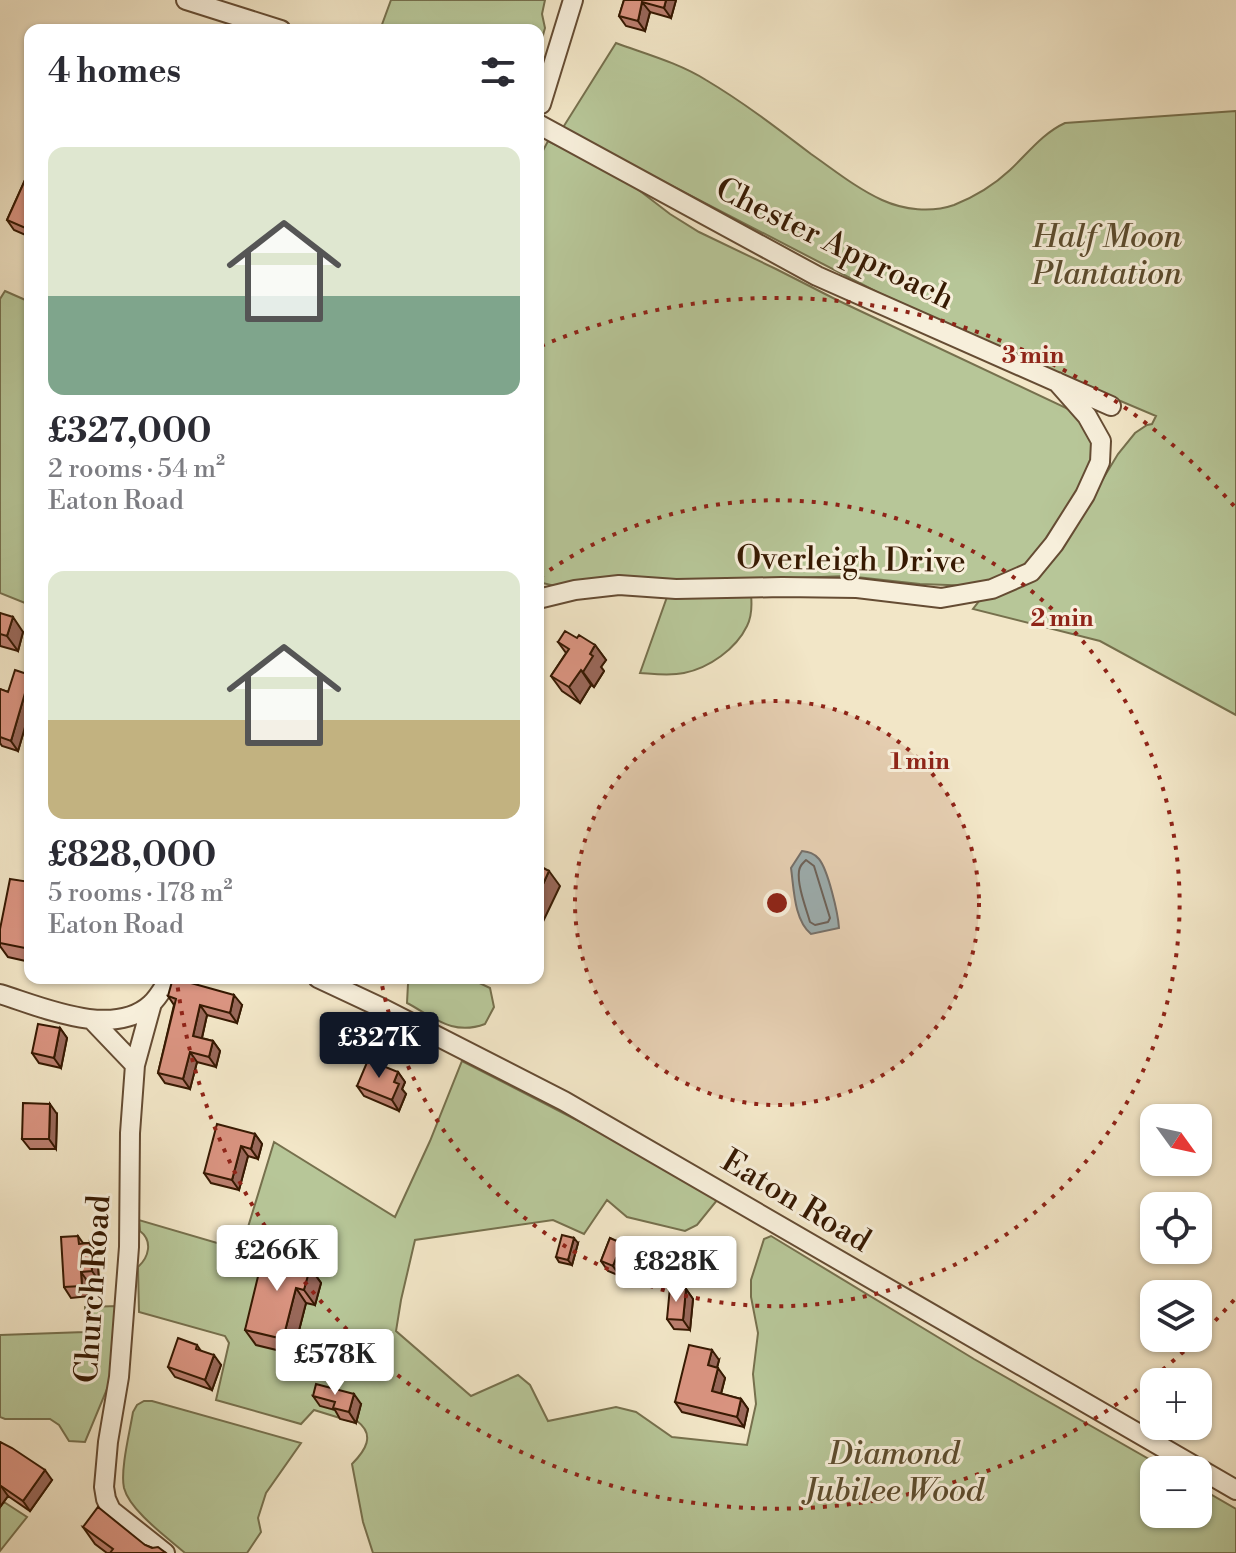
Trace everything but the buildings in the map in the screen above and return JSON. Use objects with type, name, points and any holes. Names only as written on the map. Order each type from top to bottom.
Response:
[{"type":"street","points":[[186,0],[262,24]]},
{"type":"street","points":[[544,94],[573,0]]},
{"type":"street","name":"Chester Approach","points":[[544,127],[817,276],[1111,406]]},
{"type":"street","name":"Overleigh Drive","points":[[544,598],[619,585],[676,589],[857,588],[941,598],[992,589],[1031,572],[1054,544],[1085,495],[1100,462],[1101,441],[1087,416],[1057,382]]},
{"type":"street","points":[[0,994],[93,1021],[136,1013],[152,1003],[166,984]]},
{"type":"street","name":"Eaton Road","points":[[331,984],[564,1101],[1236,1490]]},
{"type":"street","name":"Church Road","points":[[152,1003],[135,1065],[130,1133],[128,1261],[119,1377],[104,1487],[111,1510],[165,1553]]},
{"type":"street","points":[[93,1021],[135,1065]]},
{"type":"green space","points":[[391,0],[545,0],[542,14],[545,28],[544,32],[544,24],[382,24]]},
{"type":"green space","name":"Half Moon Plantation","points":[[616,43],[696,74],[747,106],[863,190],[908,208],[936,209],[954,205],[991,186],[1043,138],[1065,123],[1236,111],[1236,715],[1100,641],[973,609],[983,596],[1072,530],[1118,454],[1135,433],[1152,424],[1156,416],[879,293],[562,129]]},
{"type":"green space","points":[[548,141],[603,167],[699,232],[1098,423],[1106,434],[1066,519],[1029,561],[1010,574],[975,586],[847,576],[610,580],[564,588],[544,583],[544,149]]},
{"type":"green space","points":[[5,291],[24,299],[24,603],[0,593],[0,299]]},
{"type":"green space","points":[[751,595],[747,626],[721,656],[703,667],[684,673],[640,673],[667,597]]},
{"type":"green space","points":[[408,984],[482,984],[490,988],[494,1007],[485,1024],[463,1028],[444,1024],[407,1003]]},
{"type":"green space","name":"Diamond Jubilee Wood","points":[[462,1061],[598,1131],[718,1199],[697,1225],[685,1231],[627,1217],[607,1200],[584,1234],[553,1220],[415,1240],[396,1331],[471,1396],[518,1375],[530,1385],[548,1421],[616,1407],[636,1412],[672,1437],[747,1445],[756,1404],[753,1374],[758,1333],[751,1280],[764,1239],[771,1236],[974,1359],[1144,1456],[1140,1456],[1140,1528],[1212,1528],[1212,1495],[1236,1509],[1236,1553],[373,1553],[363,1522],[352,1464],[366,1443],[363,1426],[357,1421],[314,1410],[301,1424],[216,1400],[229,1343],[225,1336],[139,1312],[138,1267],[145,1259],[148,1244],[140,1231],[139,1220],[241,1250],[274,1142],[395,1217]]},
{"type":"green space","points":[[118,1306],[112,1377],[85,1442],[69,1441],[59,1425],[50,1419],[0,1417],[0,1335],[85,1332],[85,1307]]},
{"type":"green space","points":[[144,1401],[301,1443],[266,1493],[258,1518],[261,1532],[247,1553],[185,1553],[134,1506],[124,1488],[123,1471],[133,1412]]},
{"type":"green space","points":[[4,1502],[27,1517],[0,1551],[0,1507]]},
{"type":"water","points":[[802,851],[815,855],[826,872],[839,928],[811,934],[801,921],[791,868]]}]
